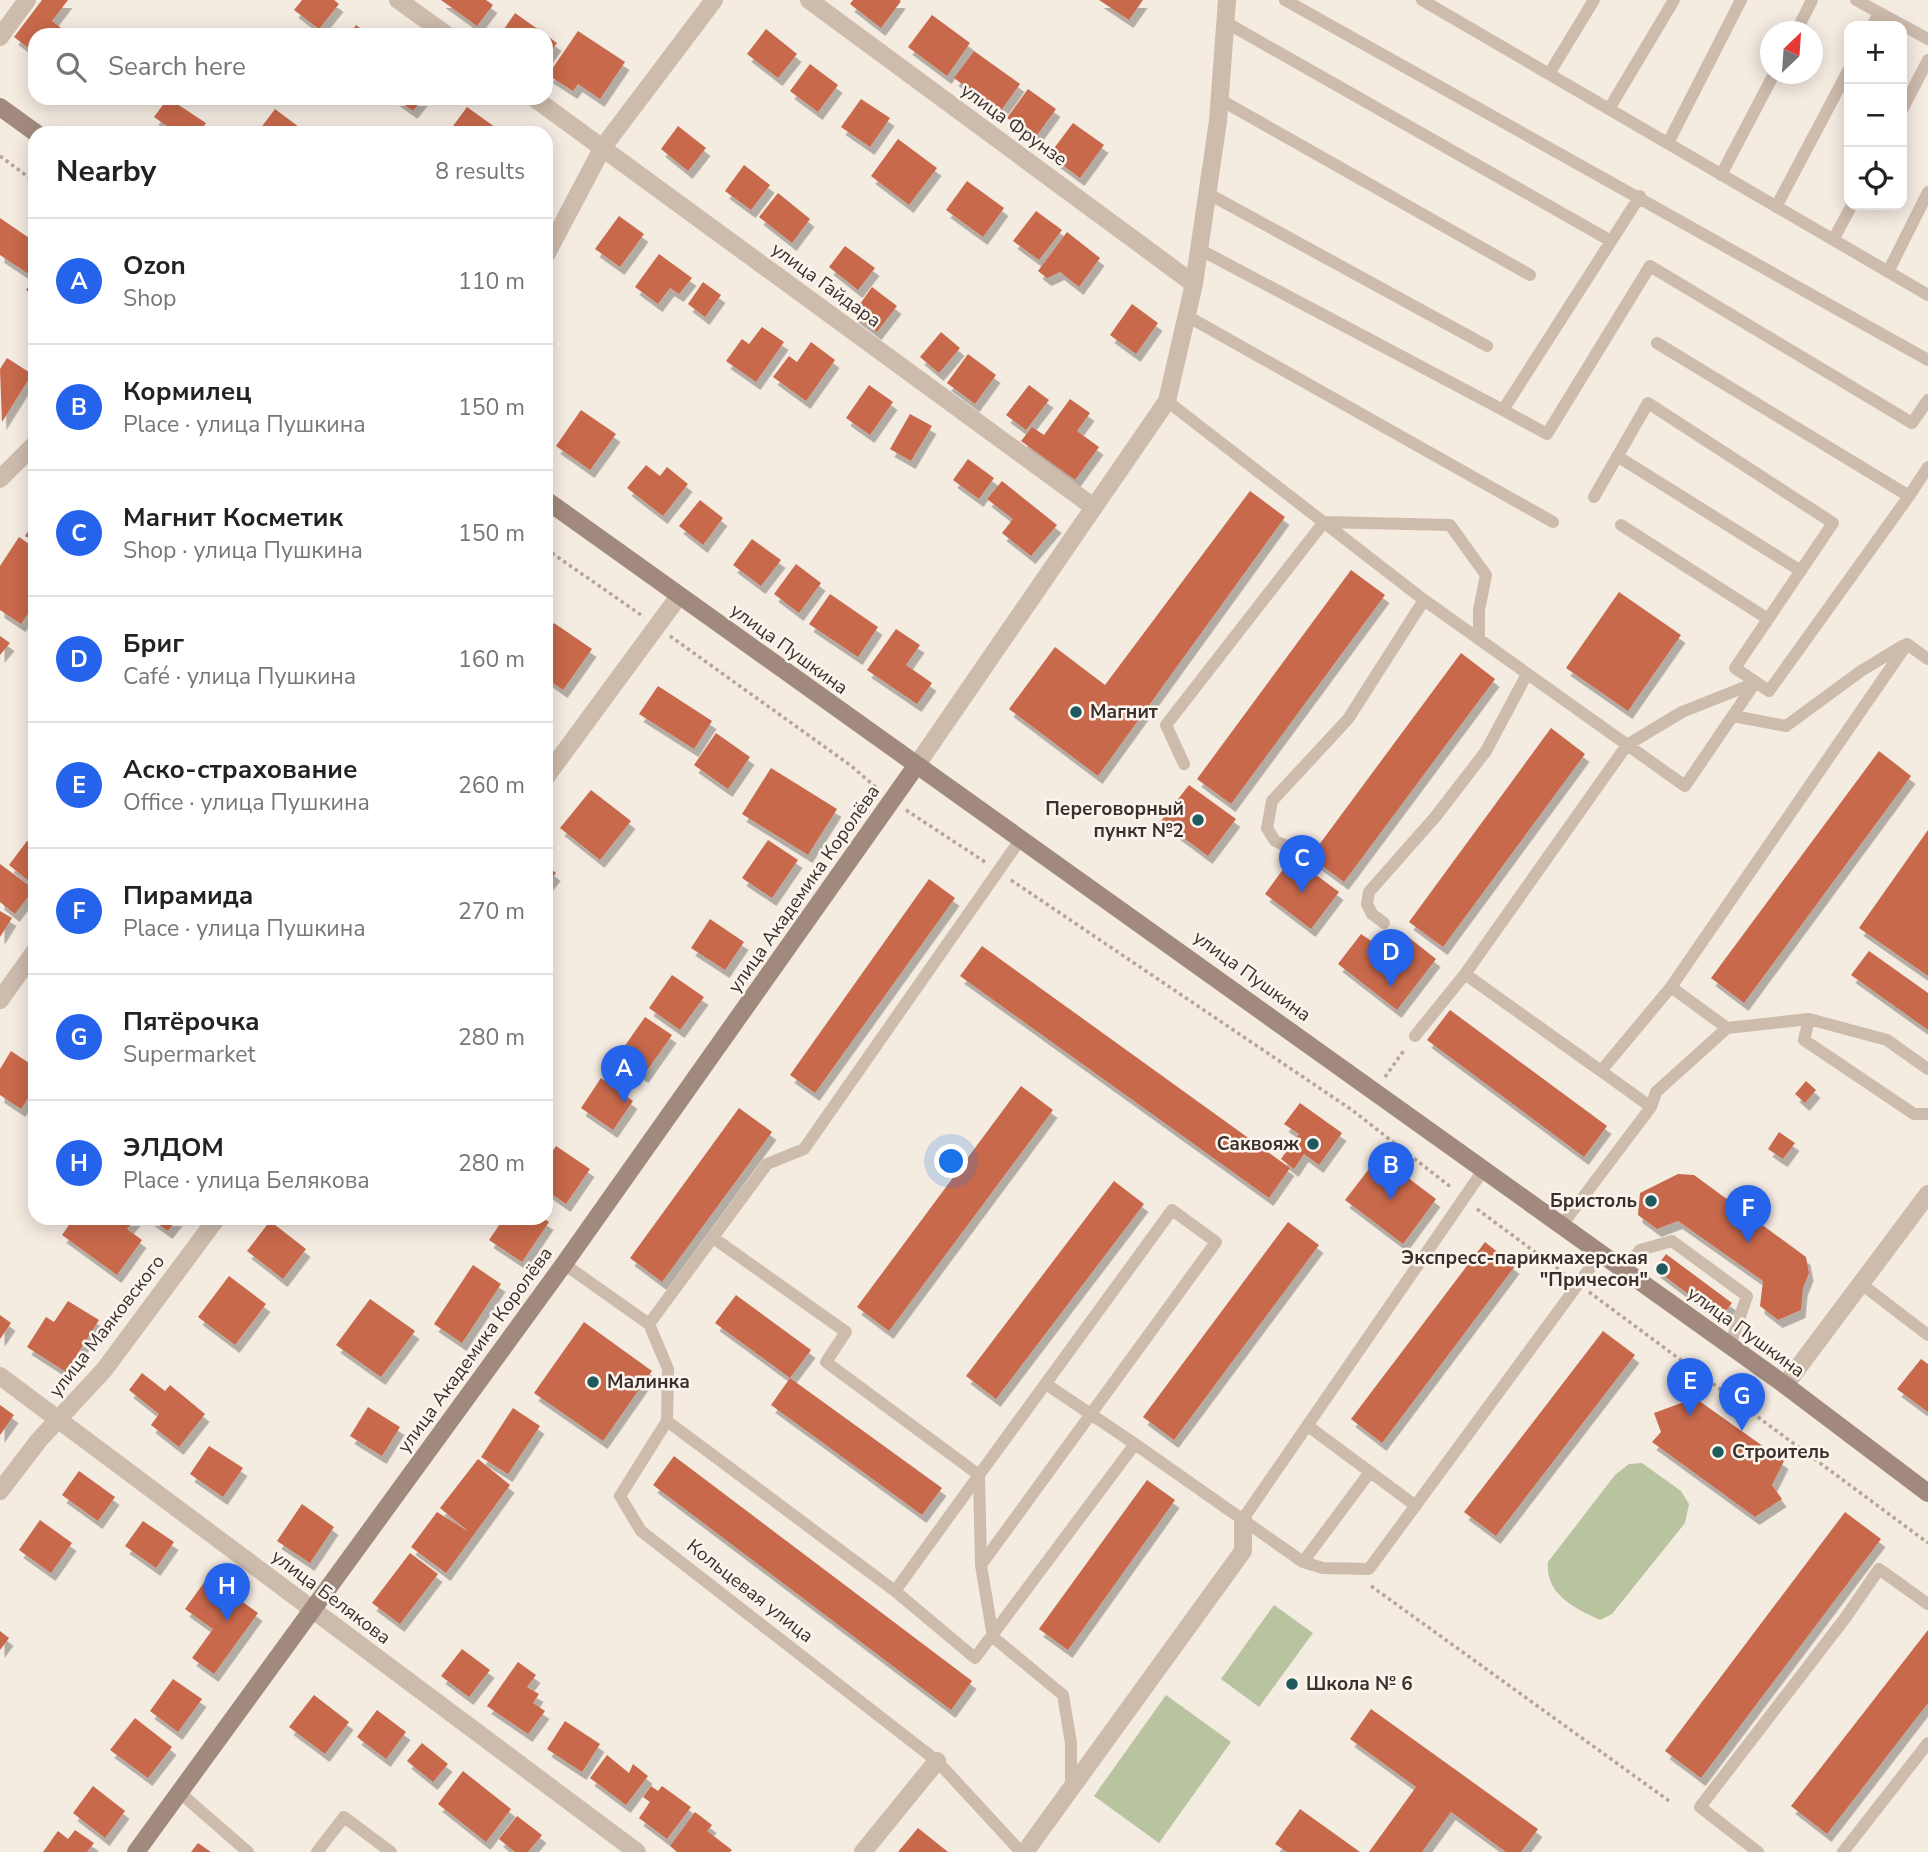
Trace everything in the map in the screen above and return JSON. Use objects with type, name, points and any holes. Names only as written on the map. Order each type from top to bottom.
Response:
[{"type":"street","points":[[0,37],[27,0]]},
{"type":"street","points":[[398,0],[437,28]]},
{"type":"street","points":[[553,242],[603,147],[714,0]]},
{"type":"street","name":"улица Фрунзе","points":[[809,0],[1194,284]]},
{"type":"street","points":[[916,766],[1092,506],[1167,401],[1194,284],[1219,99],[1227,0]]},
{"type":"street","name":"улица Гайдара","points":[[544,105],[1092,506]]},
{"type":"street","points":[[0,107],[28,127]]},
{"type":"street","points":[[0,479],[28,451]]},
{"type":"street","name":"улица Пушкина","points":[[553,505],[916,766],[1022,837],[1785,1385],[1928,1493]]},
{"type":"street","points":[[553,768],[679,596]]},
{"type":"street","name":"улица Академика Королёва","points":[[136,1852],[564,1264],[916,766]]},
{"type":"street","points":[[0,1000],[28,961]]},
{"type":"street","points":[[1785,1385],[1928,1194]]},
{"type":"street","name":"улица Маяковского","points":[[0,1491],[104,1370],[213,1225]]},
{"type":"street","name":"улица Белякова","points":[[0,1376],[637,1852]]},
{"type":"street","points":[[1023,1852],[1243,1552],[1243,1519]]},
{"type":"street","points":[[863,1852],[937,1760]]},
{"type":"lane","points":[[1285,0],[1640,196],[1928,360]]},
{"type":"lane","points":[[1422,0],[1888,272],[1927,292]]},
{"type":"lane","points":[[1549,74],[1594,0]]},
{"type":"lane","points":[[1609,109],[1674,0]]},
{"type":"lane","points":[[1668,143],[1741,0]]},
{"type":"lane","points":[[1802,21],[1812,0]]},
{"type":"lane","points":[[1856,0],[1928,40]]},
{"type":"lane","points":[[1875,21],[1880,13]]},
{"type":"lane","points":[[1227,23],[1611,241]]},
{"type":"lane","points":[[1907,100],[1928,60]]},
{"type":"lane","points":[[1776,206],[1844,78]]},
{"type":"lane","points":[[1721,175],[1769,84]]},
{"type":"lane","points":[[1219,99],[1531,275]]},
{"type":"lane","points":[[1888,272],[1928,192]]},
{"type":"lane","points":[[1207,193],[1487,346]]},
{"type":"lane","points":[[1503,410],[1640,196]]},
{"type":"lane","points":[[1833,240],[1849,210]]},
{"type":"lane","points":[[1197,248],[1547,434],[1650,266],[1912,423],[1928,400]]},
{"type":"lane","points":[[1187,316],[1553,522]]},
{"type":"lane","points":[[1657,343],[1909,496]]},
{"type":"lane","points":[[1167,401],[1424,600],[1685,786],[1755,683]]},
{"type":"lane","points":[[1594,497],[1648,403],[1833,523],[1735,668],[1769,691],[1928,467]]},
{"type":"lane","points":[[1617,456],[1801,571]]},
{"type":"lane","points":[[1324,522],[1450,525],[1486,575],[1479,610],[1479,639]]},
{"type":"lane","points":[[1184,764],[1166,725],[1324,522]]},
{"type":"lane","points":[[1620,525],[1768,619]]},
{"type":"lane","points":[[1292,848],[1275,841],[1267,828],[1272,801],[1348,719],[1424,600]]},
{"type":"lane","points":[[1733,716],[1786,726],[1861,671],[1907,644]]},
{"type":"lane","points":[[1907,644],[1928,660]]},
{"type":"lane","points":[[1601,1071],[1671,987],[1907,644]]},
{"type":"lane","points":[[1384,923],[1372,914],[1367,904],[1369,892],[1436,816],[1486,751],[1527,674]]},
{"type":"lane","points":[[1415,1036],[1465,974],[1627,745],[1682,712],[1755,683]]},
{"type":"lane","points":[[649,1324],[768,1164],[804,1149],[1022,837]]},
{"type":"lane","points":[[1465,974],[1651,1107]]},
{"type":"lane","points":[[1671,987],[1727,1028]]},
{"type":"lane","points":[[1809,1019],[1804,1040],[1914,1114],[1928,1114]]},
{"type":"lane","points":[[1562,1225],[1651,1107],[1656,1092],[1727,1028],[1809,1019],[1887,1040],[1928,1069]]},
{"type":"lane","points":[[1243,1519],[1484,1169]]},
{"type":"lane","points":[[895,1591],[1172,1210],[1216,1242],[1092,1417],[981,1565]]},
{"type":"lane","points":[[712,1237],[846,1332],[826,1362],[979,1475]]},
{"type":"lane","points":[[1624,1270],[1640,1250],[1672,1241],[1746,1296],[1730,1346]]},
{"type":"lane","points":[[1046,1384],[1303,1562],[1323,1568],[1369,1569],[1601,1253]]},
{"type":"lane","points":[[564,1264],[649,1324],[668,1369],[667,1422],[895,1591],[975,1658],[1135,1444]]},
{"type":"lane","points":[[1860,1283],[1928,1335]]},
{"type":"lane","name":"Кольцевая улица","points":[[667,1422],[620,1496],[641,1531],[937,1760]]},
{"type":"lane","points":[[1308,1426],[1416,1506]]},
{"type":"lane","points":[[1303,1562],[1370,1472]]},
{"type":"lane","points":[[979,1475],[981,1565],[993,1637],[1063,1695],[1071,1743],[1071,1790]]},
{"type":"lane","points":[[1758,1852],[1700,1807],[1846,1617],[1879,1569],[1928,1604]]},
{"type":"lane","points":[[1843,1852],[1928,1743]]},
{"type":"lane","points":[[937,1760],[1023,1852]]},
{"type":"lane","points":[[179,1792],[248,1852]]},
{"type":"lane","points":[[317,1852],[344,1817],[391,1852]]},
{"type":"path","points":[[0,156],[28,177]]},
{"type":"path","points":[[553,554],[850,765],[892,801],[1352,1110],[1438,1174],[1465,1200],[1928,1543]]},
{"type":"path","points":[[1375,1091],[1415,1036]]},
{"type":"path","points":[[1346,1568],[1672,1803]]},
{"type":"green space","points":[[1642,1463],[1681,1491],[1689,1504],[1685,1523],[1612,1614],[1600,1620],[1571,1605],[1556,1591],[1548,1573],[1548,1562],[1615,1475],[1629,1464]]},
{"type":"green space","points":[[1274,1605],[1313,1633],[1259,1707],[1221,1679]]},
{"type":"green space","points":[[1166,1695],[1231,1742],[1159,1843],[1094,1796]]},
{"type":"building","points":[[42,0],[68,0],[52,21],[61,28],[28,28],[28,48],[14,37]]},
{"type":"building","points":[[302,0],[334,0],[339,4],[320,28],[294,10]]},
{"type":"building","points":[[441,0],[486,0],[493,5],[477,26]]},
{"type":"building","points":[[853,0],[901,1],[881,28],[850,4]]},
{"type":"building","points":[[1099,0],[1143,0],[1129,20]]},
{"type":"building","points":[[515,13],[536,28],[505,28]]},
{"type":"building","points":[[932,15],[970,43],[947,76],[908,47]]},
{"type":"building","points":[[766,29],[797,54],[778,78],[747,54]]},
{"type":"building","points":[[578,31],[625,62],[600,99],[578,84],[573,91],[553,78],[553,68]]},
{"type":"building","points":[[974,51],[1020,84],[1000,112],[954,78]]},
{"type":"building","points":[[810,64],[838,85],[818,112],[790,91]]},
{"type":"building","points":[[1028,89],[1056,109],[1035,138],[1007,118]]},
{"type":"building","points":[[861,99],[890,118],[870,147],[841,127]]},
{"type":"building","points":[[163,105],[179,105],[206,123],[204,126],[167,126],[154,117]]},
{"type":"building","points":[[405,105],[418,105],[413,111]]},
{"type":"building","points":[[467,107],[493,126],[453,126]]},
{"type":"building","points":[[275,109],[298,126],[262,126]]},
{"type":"building","points":[[1073,123],[1104,145],[1080,178],[1049,155]]},
{"type":"building","points":[[678,126],[706,148],[688,171],[661,149]]},
{"type":"building","points":[[898,139],[937,168],[909,205],[871,176]]},
{"type":"building","points":[[744,165],[770,185],[751,210],[725,191]]},
{"type":"building","points":[[967,181],[1004,208],[983,237],[946,210]]},
{"type":"building","points":[[778,193],[810,219],[792,243],[759,217]]},
{"type":"building","points":[[1036,211],[1062,230],[1039,260],[1013,241]]},
{"type":"building","points":[[619,216],[644,234],[620,267],[595,249]]},
{"type":"building","points":[[0,218],[28,237],[28,274],[0,255]]},
{"type":"building","points":[[1067,232],[1100,258],[1079,287],[1060,272],[1047,278],[1038,271]]},
{"type":"building","points":[[845,246],[875,268],[858,290],[829,267]]},
{"type":"building","points":[[659,254],[692,278],[679,294],[670,288],[658,304],[635,287]]},
{"type":"building","points":[[703,282],[721,295],[705,317],[688,304]]},
{"type":"building","points":[[872,287],[897,306],[877,332],[853,314]]},
{"type":"building","points":[[1132,304],[1158,323],[1136,354],[1110,335]]},
{"type":"building","points":[[762,327],[784,342],[756,382],[726,361],[742,339],[749,344]]},
{"type":"building","points":[[941,332],[960,348],[939,373],[920,357]]},
{"type":"building","points":[[811,342],[835,360],[806,401],[773,377],[789,356],[797,362]]},
{"type":"building","points":[[968,354],[996,375],[975,404],[947,383]]},
{"type":"building","points":[[7,358],[28,371],[28,380],[2,422],[0,369]]},
{"type":"building","points":[[869,385],[893,402],[870,435],[846,418]]},
{"type":"building","points":[[1029,385],[1049,400],[1026,430],[1006,415]]},
{"type":"building","points":[[1070,399],[1090,413],[1077,431],[1099,447],[1075,480],[1021,441],[1032,427],[1044,435]]},
{"type":"building","points":[[581,410],[616,434],[590,470],[556,446]]},
{"type":"building","points":[[910,414],[932,426],[911,461],[890,449]]},
{"type":"building","points":[[968,459],[994,478],[979,499],[953,480]]},
{"type":"building","points":[[646,465],[660,476],[667,467],[688,484],[663,516],[627,488]]},
{"type":"building","points":[[1002,481],[1057,525],[1031,556],[1002,533],[1013,519],[987,499]]},
{"type":"building","points":[[1250,491],[1285,517],[1098,776],[1009,709],[1055,647],[1105,685]]},
{"type":"building","points":[[700,500],[723,518],[703,545],[679,526]]},
{"type":"building","points":[[19,537],[28,543],[28,614],[21,624],[0,610],[0,566]]},
{"type":"building","points":[[752,539],[781,560],[761,586],[733,565]]},
{"type":"building","points":[[796,564],[821,583],[799,613],[774,594]]},
{"type":"building","points":[[1351,570],[1385,595],[1231,804],[1197,779]]},
{"type":"building","points":[[1619,592],[1681,635],[1628,711],[1566,668]]},
{"type":"building","points":[[830,594],[878,627],[858,657],[809,624]]},
{"type":"building","points":[[553,624],[592,649],[563,690],[553,683]]},
{"type":"building","points":[[896,629],[920,645],[906,665],[932,683],[917,704],[867,670]]},
{"type":"building","points":[[0,636],[10,643],[0,655]]},
{"type":"building","points":[[1461,653],[1495,679],[1344,882],[1310,857]]},
{"type":"building","points":[[658,686],[712,721],[694,749],[639,714]]},
{"type":"building","points":[[1551,728],[1585,754],[1443,947],[1409,922]]},
{"type":"building","points":[[716,733],[750,757],[728,789],[694,765]]},
{"type":"building","points":[[1879,751],[1911,776],[1744,1003],[1711,978]]},
{"type":"building","points":[[771,768],[837,809],[808,855],[742,814]]},
{"type":"building","name":"Переговорный пункт №2","points":[[1189,785],[1236,819],[1208,856],[1161,821]]},
{"type":"building","points":[[591,790],[631,821],[600,860],[560,828]]},
{"type":"building","points":[[1928,830],[1928,976],[1859,928]]},
{"type":"building","points":[[768,840],[798,860],[772,898],[742,878]]},
{"type":"building","points":[[27,841],[28,842],[28,880],[9,865]]},
{"type":"building","points":[[1292,857],[1339,892],[1311,929],[1265,894]]},
{"type":"building","points":[[0,864],[28,885],[28,897],[15,914],[0,902]]},
{"type":"building","points":[[929,879],[955,898],[815,1093],[790,1075]]},
{"type":"building","points":[[0,911],[12,918],[0,937]]},
{"type":"building","points":[[710,919],[744,942],[725,970],[691,948]]},
{"type":"building","points":[[1361,934],[1392,955],[1407,936],[1436,959],[1397,1010],[1338,964]]},
{"type":"building","points":[[982,946],[1290,1168],[1269,1198],[960,976]]},
{"type":"building","points":[[1869,951],[1928,993],[1928,1030],[1851,975]]},
{"type":"building","points":[[672,975],[704,997],[680,1030],[649,1008]]},
{"type":"building","points":[[1450,1010],[1607,1126],[1584,1157],[1427,1040]]},
{"type":"building","points":[[645,1017],[672,1035],[644,1075],[617,1057]]},
{"type":"building","points":[[11,1051],[28,1062],[28,1098],[21,1109],[0,1095],[0,1069]]},
{"type":"building","points":[[601,1078],[633,1101],[613,1130],[581,1108]]},
{"type":"building","points":[[1806,1081],[1816,1090],[1805,1103],[1795,1094]]},
{"type":"building","points":[[1021,1086],[1053,1110],[889,1331],[857,1307]]},
{"type":"building","name":"Саквояж","points":[[1300,1103],[1342,1133],[1319,1165],[1304,1154],[1294,1169],[1281,1159],[1299,1134],[1284,1124]]},
{"type":"building","points":[[739,1108],[772,1132],[662,1282],[630,1258]]},
{"type":"building","points":[[1779,1132],[1795,1143],[1783,1159],[1768,1149]]},
{"type":"building","points":[[556,1146],[590,1169],[566,1204],[553,1195],[553,1150]]},
{"type":"building","points":[[1379,1156],[1436,1199],[1403,1244],[1345,1200]]},
{"type":"building","points":[[1678,1174],[1694,1175],[1806,1257],[1809,1273],[1803,1288],[1801,1310],[1778,1320],[1760,1306],[1763,1281],[1678,1221],[1657,1229],[1638,1215],[1640,1193]]},
{"type":"building","points":[[1114,1181],[1144,1204],[996,1399],[966,1376]]},
{"type":"building","points":[[1288,1222],[1319,1245],[1174,1440],[1143,1417]]},
{"type":"building","points":[[69,1225],[130,1225],[127,1229],[142,1240],[117,1275],[62,1235]]},
{"type":"building","points":[[160,1225],[173,1225],[168,1231]]},
{"type":"building","points":[[267,1225],[275,1225],[306,1249],[283,1279],[247,1251]]},
{"type":"building","points":[[499,1225],[547,1225],[522,1262],[489,1240]]},
{"type":"building","points":[[1485,1242],[1515,1266],[1382,1443],[1351,1419]]},
{"type":"building","points":[[1666,1254],[1732,1303],[1720,1318],[1655,1269]]},
{"type":"building","points":[[473,1265],[501,1284],[462,1343],[434,1324]]},
{"type":"building","points":[[229,1276],[266,1304],[235,1345],[198,1317]]},
{"type":"building","points":[[736,1295],[811,1350],[790,1378],[715,1323]]},
{"type":"building","points":[[370,1299],[415,1331],[381,1377],[336,1345]]},
{"type":"building","points":[[68,1301],[99,1320],[66,1372],[27,1347],[46,1317],[54,1322]]},
{"type":"building","points":[[0,1315],[11,1323],[0,1339]]},
{"type":"building","name":"Малинка","points":[[584,1322],[652,1371],[603,1441],[534,1393]]},
{"type":"building","points":[[1603,1331],[1635,1355],[1496,1536],[1464,1512]]},
{"type":"building","points":[[1921,1359],[1928,1364],[1928,1412],[1897,1389]]},
{"type":"building","points":[[142,1373],[165,1391],[170,1385],[205,1414],[179,1447],[151,1425],[159,1414],[129,1390]]},
{"type":"building","points":[[790,1378],[942,1488],[922,1515],[771,1405]]},
{"type":"building","name":"Строитель","points":[[1695,1398],[1784,1461],[1772,1485],[1782,1499],[1755,1517],[1652,1442],[1661,1432],[1654,1413]]},
{"type":"building","points":[[0,1405],[14,1415],[0,1435]]},
{"type":"building","points":[[368,1407],[400,1427],[382,1456],[350,1436]]},
{"type":"building","points":[[513,1408],[540,1426],[508,1474],[481,1457]]},
{"type":"building","points":[[209,1446],[243,1468],[223,1497],[190,1474]]},
{"type":"building","points":[[674,1456],[972,1681],[951,1710],[653,1485]]},
{"type":"building","points":[[478,1459],[510,1485],[446,1573],[411,1547],[437,1512],[469,1532],[440,1508]]},
{"type":"building","points":[[79,1471],[115,1497],[98,1521],[62,1495]]},
{"type":"building","points":[[1147,1480],[1175,1500],[1068,1650],[1039,1629]]},
{"type":"building","points":[[302,1504],[334,1527],[310,1563],[277,1541]]},
{"type":"building","points":[[1845,1512],[1881,1539],[1701,1778],[1665,1751]]},
{"type":"building","points":[[40,1520],[72,1543],[51,1573],[19,1550]]},
{"type":"building","points":[[143,1521],[174,1542],[156,1568],[125,1546]]},
{"type":"building","points":[[410,1553],[438,1574],[400,1624],[372,1603]]},
{"type":"building","points":[[208,1577],[258,1613],[214,1674],[192,1658],[213,1629],[185,1609]]},
{"type":"building","points":[[1928,1630],[1928,1703],[1827,1834],[1791,1806]]},
{"type":"building","points":[[0,1631],[9,1638],[0,1650]]},
{"type":"building","points":[[462,1649],[490,1670],[469,1697],[441,1676]]},
{"type":"building","points":[[518,1662],[536,1675],[527,1687],[539,1694],[533,1703],[545,1711],[528,1734],[487,1706]]},
{"type":"building","points":[[173,1679],[202,1699],[178,1732],[150,1711]]},
{"type":"building","points":[[314,1695],[349,1722],[325,1754],[289,1727]]},
{"type":"building","points":[[1371,1709],[1538,1829],[1521,1852],[1506,1852],[1451,1812],[1422,1852],[1369,1852],[1416,1787],[1350,1739]]},
{"type":"building","points":[[377,1710],[406,1732],[386,1759],[357,1737]]},
{"type":"building","points":[[135,1718],[172,1747],[148,1778],[110,1750]]},
{"type":"building","points":[[565,1721],[600,1744],[582,1772],[547,1749]]},
{"type":"building","points":[[422,1743],[448,1764],[433,1782],[407,1761]]},
{"type":"building","points":[[607,1755],[629,1773],[633,1764],[648,1776],[626,1805],[590,1778]]},
{"type":"building","points":[[463,1771],[511,1809],[486,1842],[438,1804]]},
{"type":"building","points":[[93,1786],[125,1811],[105,1838],[73,1813]]},
{"type":"building","points":[[651,1786],[658,1791],[662,1786],[691,1807],[667,1839],[639,1818],[650,1802],[643,1797]]},
{"type":"building","points":[[1300,1809],[1360,1852],[1287,1852],[1275,1844]]},
{"type":"building","points":[[695,1812],[712,1825],[707,1831],[732,1850],[730,1852],[677,1852],[670,1846]]},
{"type":"building","points":[[517,1816],[542,1835],[528,1852],[515,1852],[499,1839]]},
{"type":"building","points":[[918,1828],[948,1852],[898,1852]]},
{"type":"building","points":[[75,1830],[94,1843],[87,1852],[43,1852],[58,1831],[68,1839]]},
{"type":"building","points":[[198,1843],[211,1852],[191,1852]]},
{"type":"place","name":"Магнит","points":[[1076,712]]},
{"type":"place","name":"Переговорный пункт №2","points":[[1198,820]]},
{"type":"place","name":"Магнит Косметик","points":[[1302,893]]},
{"type":"place","name":"Бриг","points":[[1391,987]]},
{"type":"place","name":"Ozon","points":[[624,1103]]},
{"type":"place","name":"Саквояж","points":[[1313,1144]]},
{"type":"place","name":"Кормилец","points":[[1391,1200]]},
{"type":"place","name":"Бристоль","points":[[1651,1201]]},
{"type":"place","name":"Пирамида","points":[[1748,1243]]},
{"type":"place","name":"Экспресс-парикмахерская \"Причесон\"","points":[[1662,1269]]},
{"type":"place","name":"Малинка","points":[[593,1382]]},
{"type":"place","name":"Аско-страхование","points":[[1690,1416]]},
{"type":"place","name":"Пятёрочка","points":[[1742,1431]]},
{"type":"place","name":"Строитель","points":[[1718,1452]]},
{"type":"place","name":"ЭЛДОМ","points":[[227,1621]]},
{"type":"place","name":"Школа № 6","points":[[1292,1684]]}]
